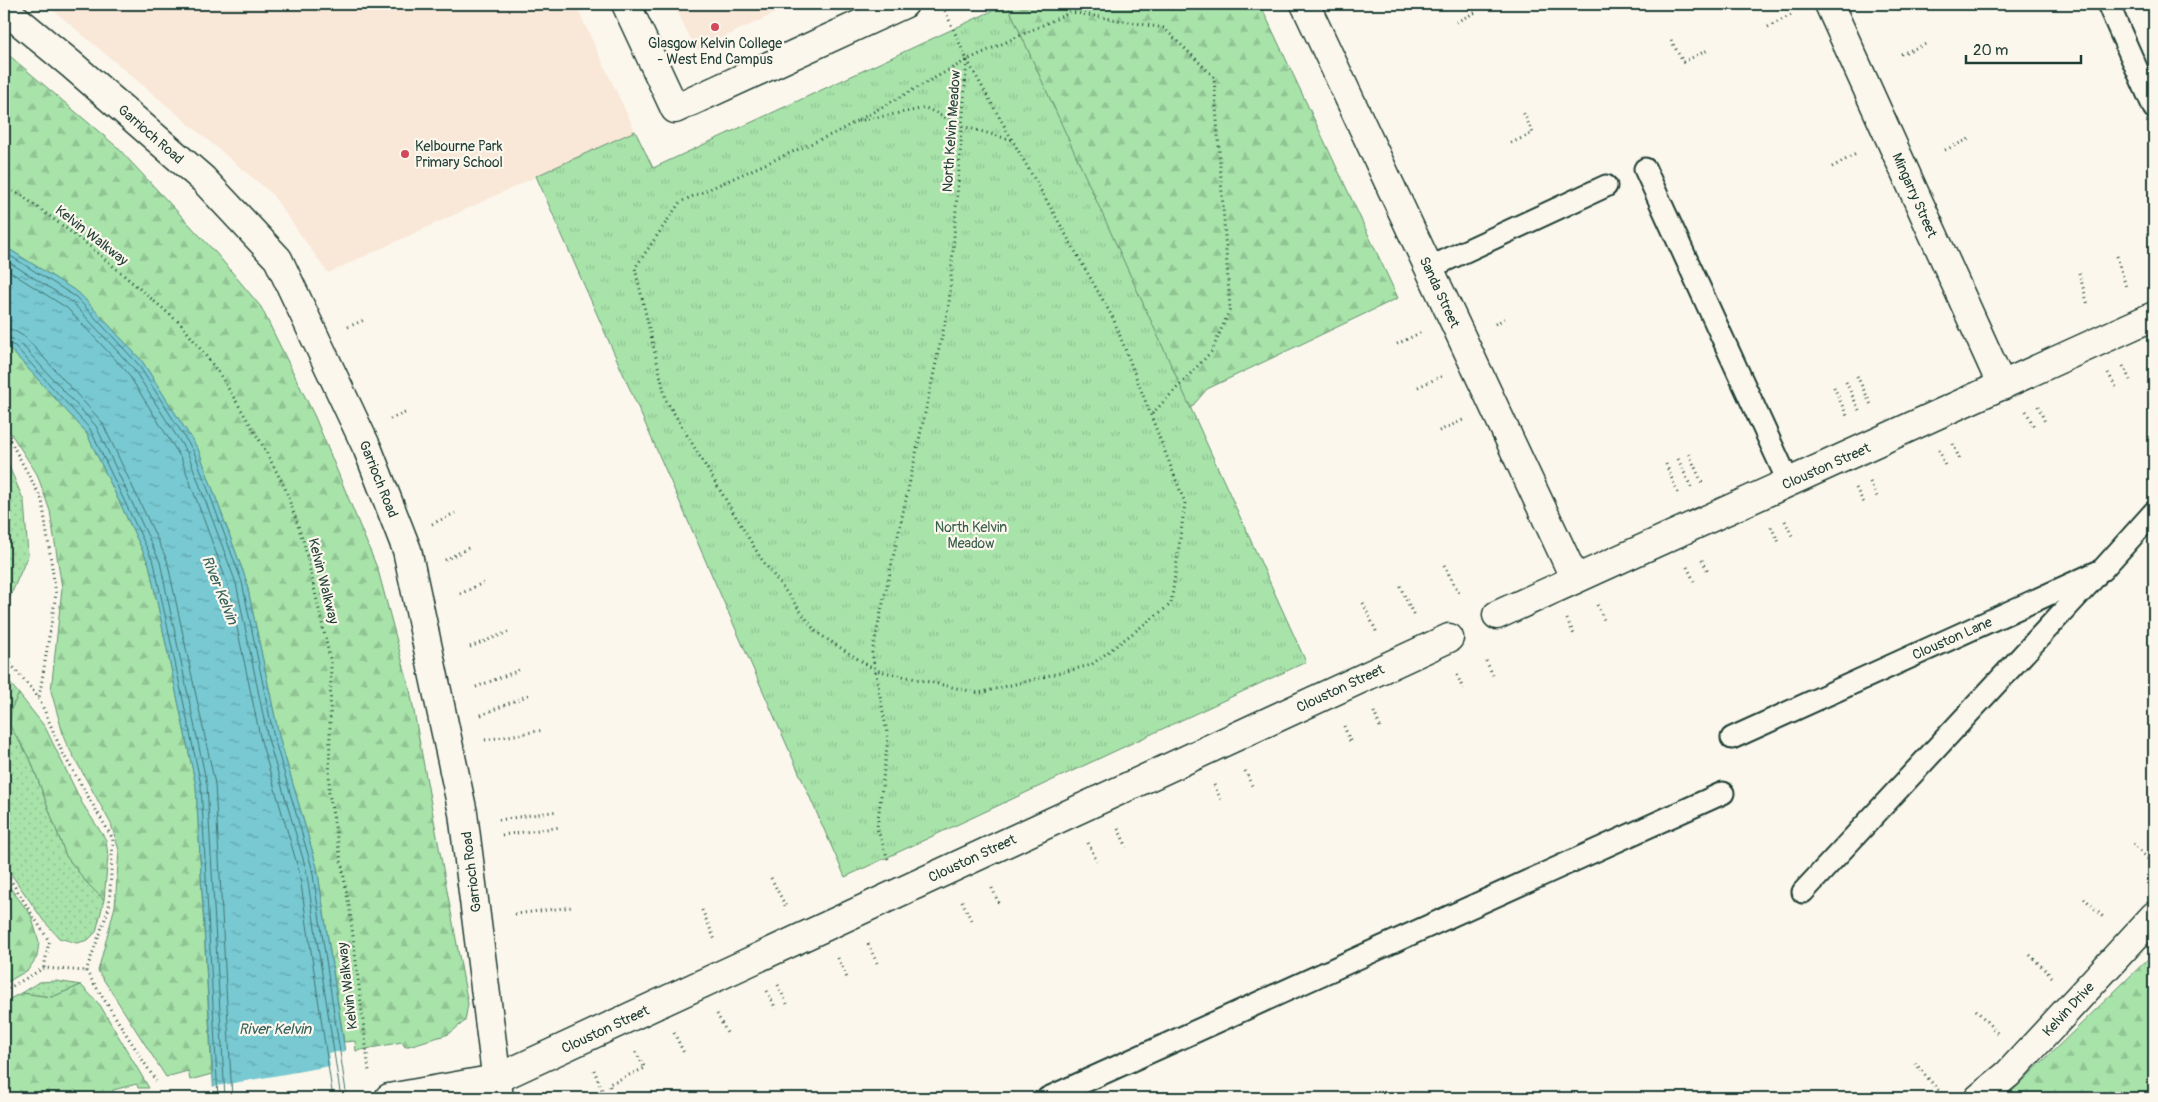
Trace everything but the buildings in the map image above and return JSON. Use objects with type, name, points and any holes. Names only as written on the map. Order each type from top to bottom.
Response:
[{"type":"street","points":[[626,4],[675,109],[904,4]]},
{"type":"street","name":"Sanda Street","points":[[1305,4],[1575,579]]},
{"type":"street","name":"Mingarry Street","points":[[1829,4],[2002,386]]},
{"type":"street","name":"Garrioch Road","points":[[4,9],[72,65],[203,180],[278,259],[368,450],[407,550],[463,813],[497,1089]]},
{"type":"street","name":"Clouston Street","points":[[1496,615],[2154,316]]},
{"type":"street","name":"Clouston Street","points":[[389,1098],[467,1084],[497,1089],[1448,638]]},
{"type":"street","name":"Kelvin Drive","points":[[1979,1098],[2008,1074],[2154,916]]},
{"type":"lane","points":[[2108,4],[2154,108]]},
{"type":"lane","points":[[1645,169],[1789,483]]},
{"type":"lane","points":[[1429,268],[1606,186]]},
{"type":"lane","name":"Clouston Lane","points":[[1732,738],[2102,570],[2154,512]]},
{"type":"lane","points":[[1803,892],[2102,570]]},
{"type":"lane","points":[[1048,1098],[1723,793]]},
{"type":"path","name":"North Kelvin Meadow","points":[[889,863],[877,828],[888,738],[872,653],[949,304],[967,60],[942,4]]},
{"type":"path","points":[[967,60],[1113,318],[1185,503],[1171,604],[1091,665],[979,693],[875,670],[816,632],[760,557],[666,400],[635,268],[680,202],[853,122],[967,60],[1071,12],[1164,28],[1214,77],[1230,309],[1212,351],[1151,415]]},
{"type":"path","points":[[1456,22],[1476,12]]},
{"type":"path","points":[[1768,27],[1791,15]]},
{"type":"path","points":[[1671,40],[1683,62],[1708,50]]},
{"type":"path","points":[[1901,54],[1926,44]]},
{"type":"path","points":[[853,122],[926,108],[962,126],[1012,140]]},
{"type":"path","points":[[1511,143],[1533,133],[1523,112]]},
{"type":"path","points":[[1945,150],[1969,139]]},
{"type":"path","points":[[1832,167],[1856,154]]},
{"type":"path","name":"Kelvin Walkway","points":[[4,186],[21,195],[87,244],[182,324],[219,373],[262,444],[285,488],[306,552],[332,662],[329,793],[350,911],[370,1078]]},
{"type":"path","points":[[2117,256],[2126,287]]},
{"type":"path","points":[[2079,274],[2088,305]]},
{"type":"path","points":[[1495,324],[1508,317]]},
{"type":"path","points":[[341,330],[364,320]]},
{"type":"path","points":[[1397,344],[1422,332]]},
{"type":"path","points":[[2122,363],[2130,380]]},
{"type":"path","points":[[2107,370],[2116,387]]},
{"type":"path","points":[[1418,387],[1443,375]]},
{"type":"path","points":[[1857,376],[1871,405]]},
{"type":"path","points":[[1846,382],[1859,410]]},
{"type":"path","points":[[1834,387],[1847,416]]},
{"type":"path","points":[[2037,403],[2045,422]]},
{"type":"path","points":[[2025,408],[2034,427]]},
{"type":"path","points":[[383,422],[407,412]]},
{"type":"path","points":[[1439,431],[1464,419]]},
{"type":"path","points":[[4,433],[12,444],[42,500],[56,594],[39,698]]},
{"type":"path","points":[[1951,442],[1961,462]]},
{"type":"path","points":[[1938,448],[1946,468]]},
{"type":"path","points":[[1689,454],[1702,482]]},
{"type":"path","points":[[1678,459],[1691,487]]},
{"type":"path","points":[[1666,464],[1678,494]]},
{"type":"path","points":[[1869,479],[1878,499]]},
{"type":"path","points":[[1855,486],[1865,505]]},
{"type":"path","points":[[429,525],[455,513]]},
{"type":"path","points":[[1784,518],[1793,538]]},
{"type":"path","points":[[1770,524],[1780,544]]},
{"type":"path","points":[[445,560],[470,547]]},
{"type":"path","points":[[1701,557],[1709,573]]},
{"type":"path","points":[[1686,564],[1694,581]]},
{"type":"path","points":[[1444,566],[1460,595]]},
{"type":"path","points":[[460,594],[487,581]]},
{"type":"path","points":[[1400,586],[1414,616]]},
{"type":"path","points":[[1363,603],[1377,634]]},
{"type":"path","points":[[1597,605],[1605,622]]},
{"type":"path","points":[[1566,618],[1575,636]]},
{"type":"path","points":[[470,647],[508,632]]},
{"type":"path","points":[[4,656],[39,698],[62,752],[113,839],[109,908],[86,971]]},
{"type":"path","points":[[1486,661],[1493,675]]},
{"type":"path","points":[[476,686],[522,669]]},
{"type":"path","points":[[1457,675],[1463,689]]},
{"type":"path","points":[[481,715],[532,694]]},
{"type":"path","points":[[1374,712],[1380,727]]},
{"type":"path","points":[[1344,726],[1350,741]]},
{"type":"path","points":[[485,740],[544,730]]},
{"type":"path","points":[[1246,771],[1253,788]]},
{"type":"path","points":[[1214,785],[1222,802]]},
{"type":"path","points":[[499,820],[558,812]]},
{"type":"path","points":[[502,835],[561,827]]},
{"type":"path","points":[[1118,829],[1127,847]]},
{"type":"path","points":[[1088,843],[1097,861]]},
{"type":"path","points":[[2134,844],[2154,865]]},
{"type":"path","points":[[4,870],[48,941],[44,968]]},
{"type":"path","points":[[771,878],[787,910]]},
{"type":"path","points":[[992,887],[1000,906]]},
{"type":"path","points":[[2084,898],[2109,923]]},
{"type":"path","points":[[962,901],[971,920]]},
{"type":"path","points":[[515,914],[572,907]]},
{"type":"path","points":[[702,910],[716,942]]},
{"type":"path","points":[[868,944],[877,963]]},
{"type":"path","points":[[2030,955],[2054,980]]},
{"type":"path","points":[[838,958],[847,978]]},
{"type":"path","points":[[4,991],[44,968],[86,971]]},
{"type":"path","points":[[86,971],[156,1081]]},
{"type":"path","points":[[777,985],[787,1004]]},
{"type":"path","points":[[767,990],[776,1010]]},
{"type":"path","points":[[1976,1010],[1999,1036]]},
{"type":"path","points":[[716,1013],[727,1033]]},
{"type":"path","points":[[673,1032],[684,1053]]},
{"type":"path","points":[[610,1086],[609,1084],[645,1068],[635,1050]]},
{"type":"path","points":[[1915,1062],[1939,1092]]},
{"type":"path","points":[[594,1069],[602,1090]]},
{"type":"shaded area","name":"Kelbourne Park Primary School","points":[[46,4],[575,4],[635,131],[328,273],[271,193]]},
{"type":"shaded area","name":"Glasgow Kelvin College - West End Campus","points":[[674,4],[795,4],[696,50]]},
{"type":"green space","points":[[1007,4],[1260,4],[1398,298],[1207,389],[1189,410]]},
{"type":"green space","name":"North Kelvin Meadow","points":[[1007,4],[1306,662],[845,877],[536,176],[635,131],[653,168]]},
{"type":"green space","points":[[4,51],[117,147],[216,253],[261,307],[315,417],[378,570],[410,690],[468,1004],[465,1021],[449,1034],[405,1047],[402,1042],[356,1051],[355,1041],[344,1042],[317,867],[279,736],[246,580],[198,449],[142,361],[79,293],[4,246]]},
{"type":"green space","points":[[4,346],[11,350],[86,432],[149,564],[196,786],[212,1074],[190,1080],[188,1071],[166,1077],[98,971],[115,906],[119,850],[111,824],[65,741],[51,691],[62,588],[50,511],[37,474],[4,423]]},
{"type":"green space","points":[[4,455],[24,501],[28,555],[4,611]]},
{"type":"green space","points":[[4,676],[19,694],[11,709],[19,741],[31,761],[66,856],[87,883],[104,900],[96,932],[88,940],[77,943],[59,938],[43,920],[4,864]]},
{"type":"green space","points":[[19,694],[45,727],[82,803],[106,840],[108,856],[104,900],[87,883],[66,856],[31,761],[10,726],[11,709]]},
{"type":"green space","points":[[4,880],[31,915],[39,942],[37,957],[28,970],[4,984]]},
{"type":"green space","points":[[2154,953],[2154,1098],[2005,1098]]},
{"type":"green space","points":[[56,981],[81,985],[52,997],[21,993],[39,982]]},
{"type":"green space","points":[[81,985],[100,1005],[149,1088],[138,1088],[137,1084],[113,1090],[113,1094],[96,1098],[4,1098],[4,1002],[21,993],[52,997]]},
{"type":"water","name":"River Kelvin","points":[[4,246],[79,293],[142,361],[198,449],[246,580],[279,736],[317,867],[352,1098],[214,1098],[196,786],[149,564],[86,432],[11,350],[4,346]]},
{"type":"pier","points":[[347,1051],[355,1098],[211,1098],[211,1087],[330,1066],[328,1053]]},
{"type":"place","name":"Glasgow Kelvin College - West End Campus","points":[[715,27]]},
{"type":"place","name":"Kelbourne Park Primary School","points":[[405,154]]}]
